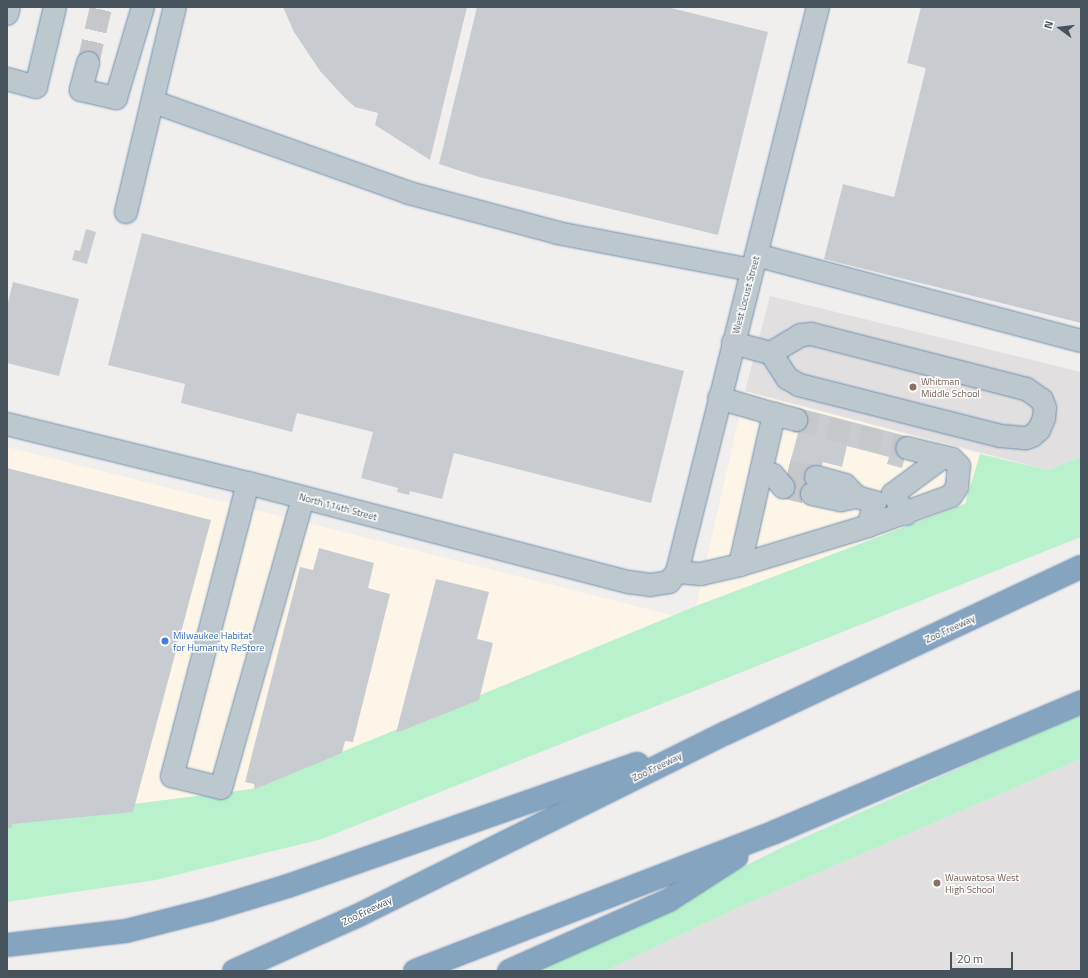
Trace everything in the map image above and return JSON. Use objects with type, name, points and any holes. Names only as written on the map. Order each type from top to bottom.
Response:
[{"type":"highway","name":"Zoo Freeway","points":[[234,971],[359,915],[726,733],[1081,566]]},
{"type":"highway","points":[[415,971],[774,832],[1081,702]]},
{"type":"highway","points":[[7,945],[126,931],[216,908],[324,873],[726,733]]},
{"type":"highway","points":[[509,971],[669,900],[774,832]]},
{"type":"street","points":[[7,14],[9,7]]},
{"type":"street","points":[[7,79],[36,87],[55,7]]},
{"type":"street","points":[[88,63],[81,90],[116,98],[142,7]]},
{"type":"street","points":[[126,212],[154,102],[175,7]]},
{"type":"street","name":"West Locust Street","points":[[673,577],[818,7]]},
{"type":"street","points":[[154,102],[409,193],[558,233],[754,262],[1081,341]]},
{"type":"street","points":[[733,343],[772,353],[787,378],[799,385],[1001,436],[1026,438],[1032,436],[1039,430],[1044,418],[1045,408],[1042,400],[1026,389],[812,334],[801,335],[772,353]]},
{"type":"street","points":[[719,398],[796,420]]},
{"type":"street","points":[[740,565],[776,476],[774,414]]},
{"type":"street","name":"North 114th Street","points":[[7,424],[248,483],[629,582],[650,585],[673,577],[701,574],[740,565],[906,514],[951,496],[958,487],[959,466],[952,459],[943,457]]},
{"type":"street","points":[[907,448],[943,457]]},
{"type":"street","points":[[906,514],[893,494],[943,457]]},
{"type":"street","points":[[248,483],[218,581],[172,776],[221,788],[303,498]]},
{"type":"street","points":[[814,486],[845,485],[857,497],[875,502],[868,526]]},
{"type":"shaded area","name":"Whitman Middle School","points":[[770,296],[1081,372],[1081,457],[1048,470],[745,391]]},
{"type":"shaded area","points":[[745,391],[980,454],[965,504],[696,606]]},
{"type":"shaded area","points":[[7,447],[675,616],[252,789],[7,820]]},
{"type":"shaded area","name":"Wauwatosa West High School","points":[[1081,759],[1081,971],[605,971],[737,908]]},
{"type":"green space","points":[[980,454],[1048,470],[1081,457],[1081,537],[322,839],[156,880],[7,902],[7,820],[252,789],[696,606],[965,504]]},
{"type":"green space","points":[[1081,714],[1081,759],[737,908],[605,971],[533,971],[785,846]]},
{"type":"building","points":[[283,7],[467,7],[430,160],[375,125],[378,113],[355,107],[344,97],[320,71],[294,32]]},
{"type":"building","points":[[477,7],[667,7],[768,32],[718,235],[479,177],[439,164]]},
{"type":"building","points":[[921,7],[1081,7],[1081,323],[824,259],[843,184],[894,197],[926,68],[907,63]]},
{"type":"building","points":[[86,229],[96,232],[87,264],[72,260],[75,250],[80,251]]},
{"type":"building","points":[[142,233],[684,371],[651,503],[454,453],[442,499],[410,491],[409,495],[397,492],[398,488],[361,478],[373,432],[297,413],[292,432],[181,403],[185,384],[108,365]]},
{"type":"building","points":[[13,282],[79,299],[59,376],[7,363],[7,307]]},
{"type":"building","points":[[799,408],[910,437],[902,468],[887,464],[889,457],[847,446],[842,467],[823,462],[810,501],[782,493],[798,433],[793,432]]},
{"type":"building","points":[[7,468],[211,520],[133,812],[12,824],[12,828],[7,828]]},
{"type":"building","points":[[319,548],[374,563],[368,588],[390,594],[353,742],[345,741],[342,753],[255,789],[254,784],[245,782],[300,567],[313,570]]},
{"type":"building","points":[[436,579],[489,592],[477,639],[493,643],[479,700],[396,733]]},
{"type":"tunnel","points":[[88,63],[101,7]]},
{"type":"tunnel","points":[[796,420],[907,448]]},
{"type":"tunnel","points":[[788,471],[816,477]]},
{"type":"tunnel","points":[[783,487],[812,494]]},
{"type":"place","name":"Whitman Middle School","points":[[913,387]]},
{"type":"place","name":"Milwaukee Habitat for Humanity ReStore","points":[[165,641]]},
{"type":"place","name":"Wauwatosa West High School","points":[[937,883]]}]
